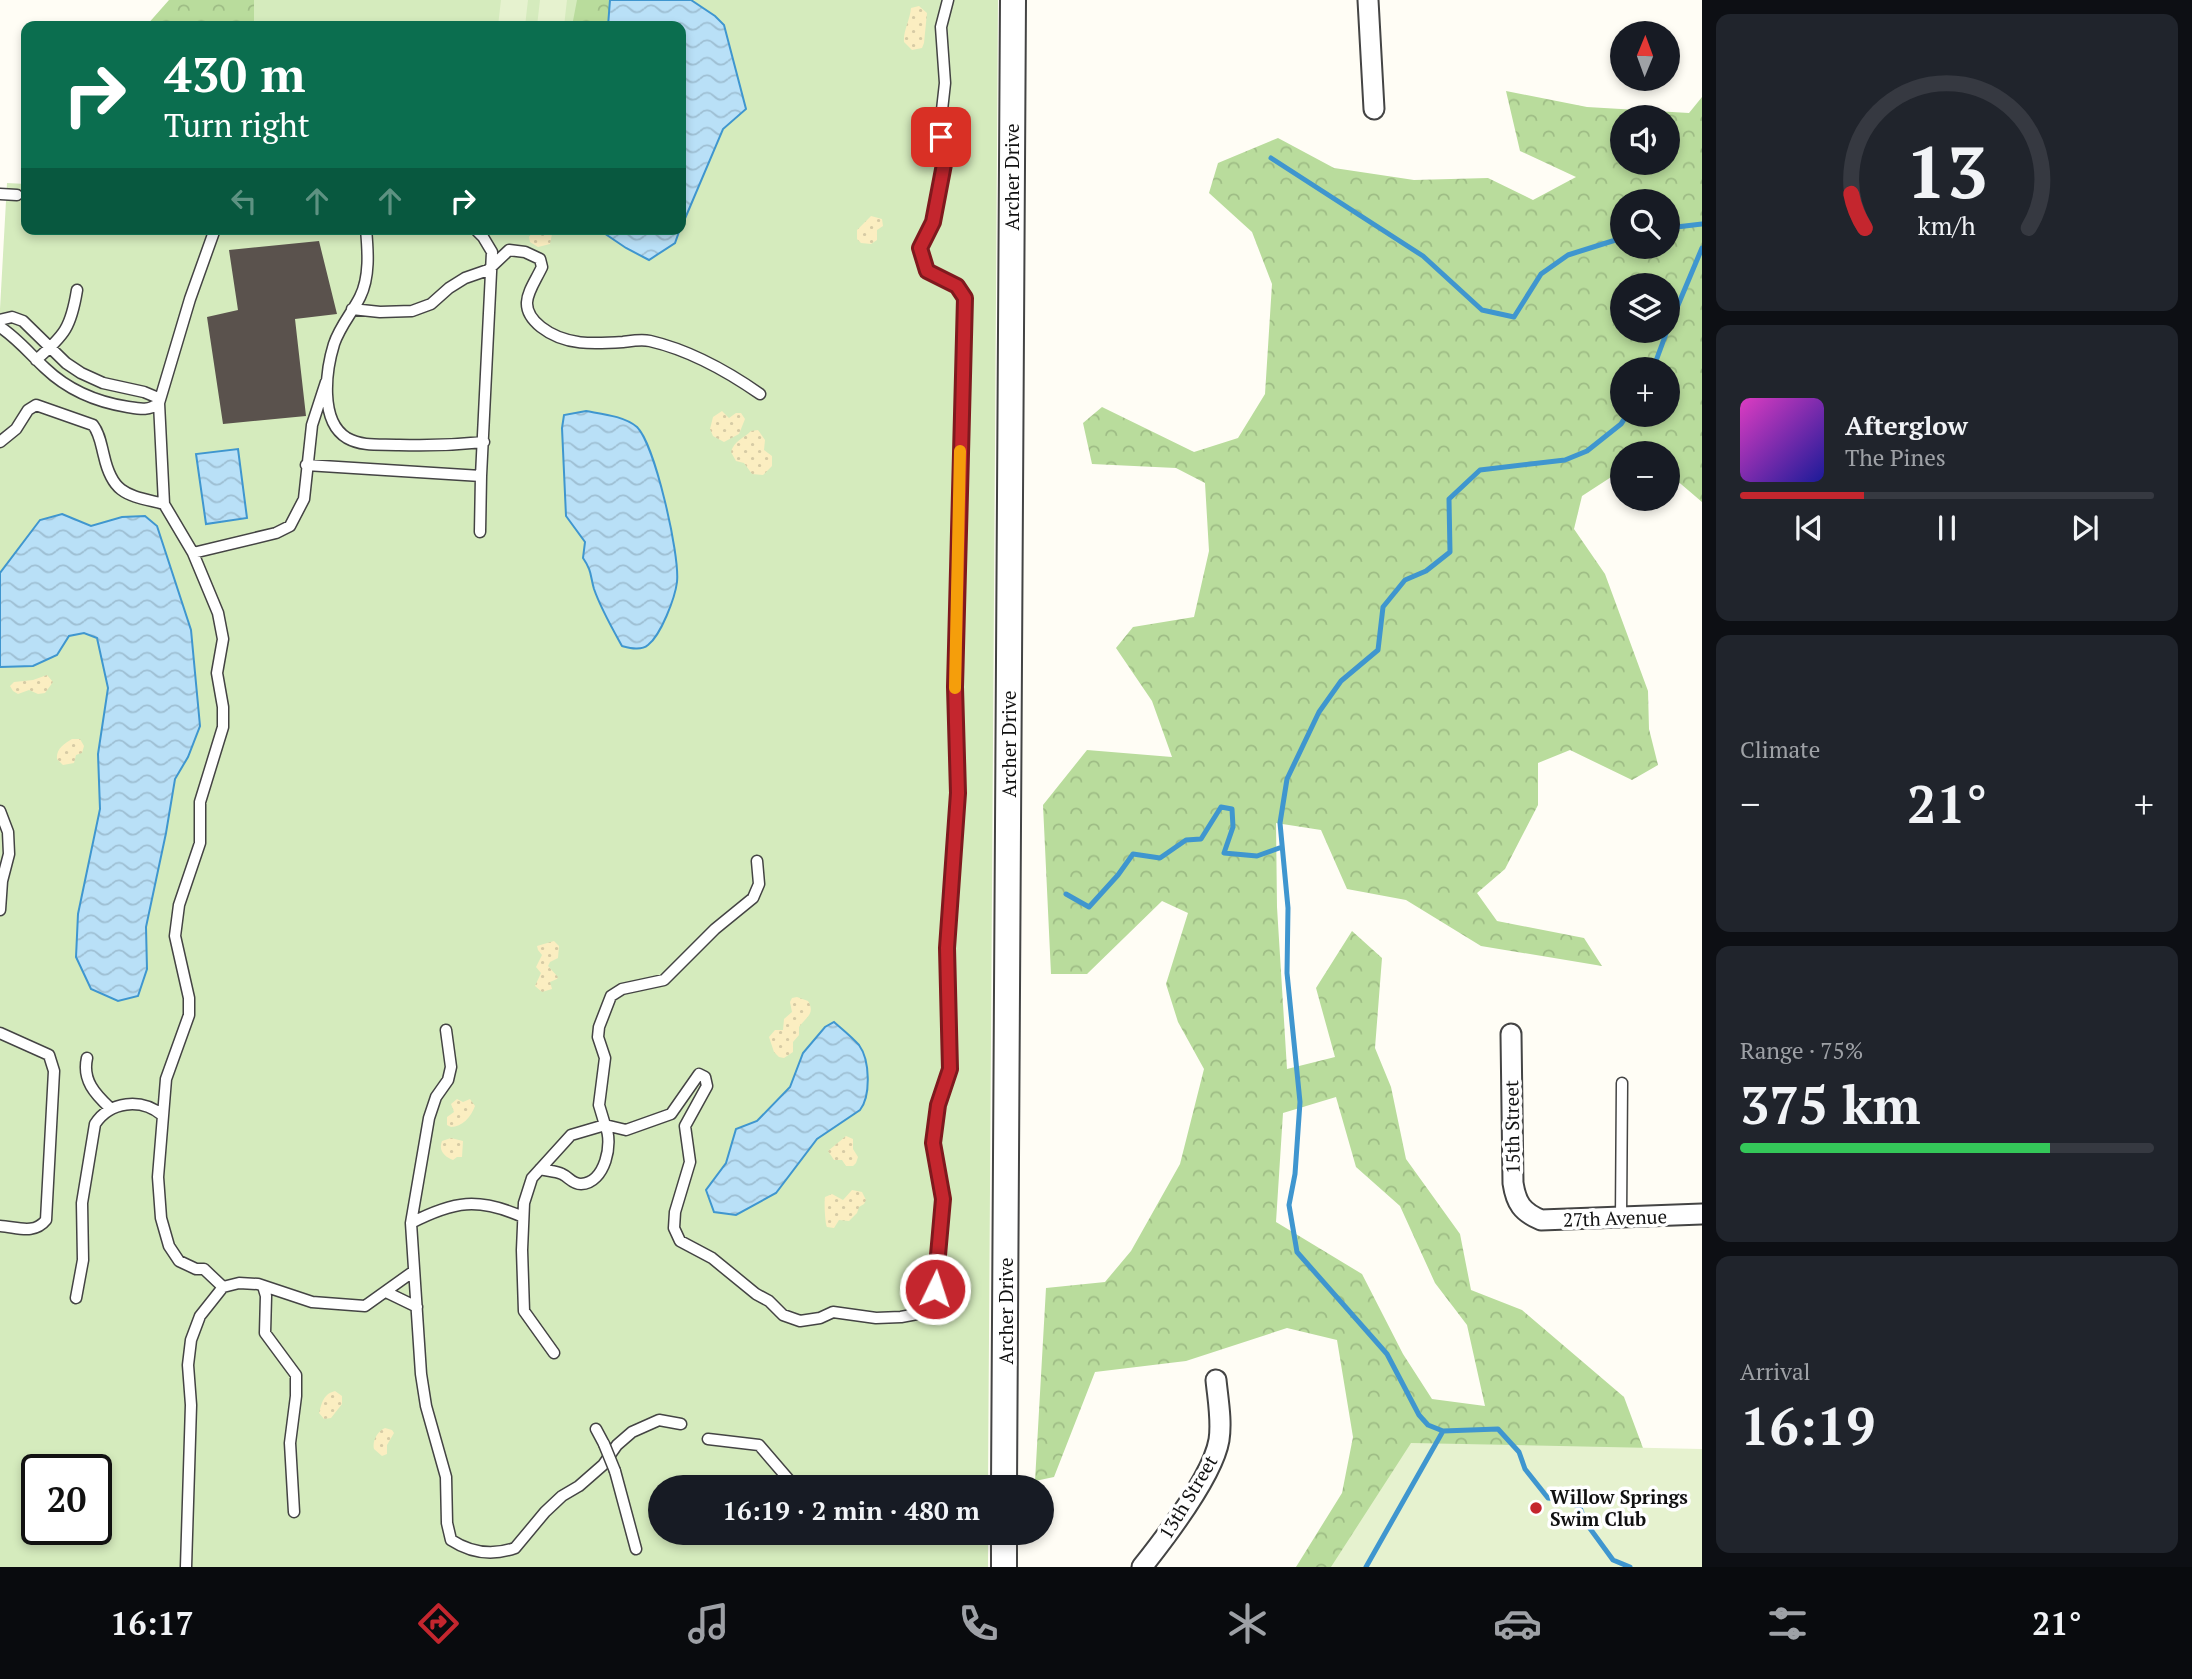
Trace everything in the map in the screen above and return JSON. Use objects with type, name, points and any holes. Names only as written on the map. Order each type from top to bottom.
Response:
[{"type":"street","name":"Archer Drive","points":[[1004,1475],[1013,0]]},
{"type":"street","points":[[1368,0],[1374,109]]},
{"type":"street","name":"15th Street","points":[[1511,1034],[1513,1183],[1520,1207],[1529,1215]]},
{"type":"street","name":"27th Avenue","points":[[1529,1215],[1541,1220],[1558,1220],[1702,1214]]},
{"type":"street","name":"13th Street","points":[[1142,1567],[1174,1526],[1210,1466],[1217,1448],[1220,1423],[1216,1380]]},
{"type":"street","points":[[1004,1545],[1004,1567]]},
{"type":"lane","points":[[554,1353],[524,1311],[523,1217],[524,1203],[532,1178],[572,1135],[605,1125],[626,1130],[671,1114],[699,1074],[705,1077],[707,1086],[685,1126],[690,1161],[675,1212],[674,1228],[680,1241],[712,1258],[756,1294],[769,1301],[783,1315],[800,1321],[820,1318],[833,1312],[876,1318],[917,1314],[935,1289],[943,1199],[933,1143],[938,1105],[950,1069],[947,948],[958,793],[955,687],[965,298],[957,286],[927,271],[920,248],[933,222],[945,159],[940,128],[945,83],[941,27],[948,0]]},
{"type":"lane","points":[[0,194],[17,195]]},
{"type":"lane","points":[[213,235],[190,299],[159,403],[164,504],[193,553],[218,613],[223,639],[217,673],[223,707],[223,727],[200,802],[200,843],[178,905],[176,936],[189,998],[189,1015],[166,1079],[158,1177],[161,1218],[169,1246],[178,1261],[196,1269],[204,1269],[223,1287]]},
{"type":"lane","points":[[193,553],[276,533],[290,526],[304,499],[312,425],[326,382],[334,343],[360,297],[367,276],[366,235]]},
{"type":"lane","points":[[480,532],[492,265],[492,252],[481,235]]},
{"type":"lane","points":[[352,309],[412,311],[431,304],[465,278],[488,270],[509,250],[525,252],[540,259],[542,267],[527,297],[527,311],[533,321],[547,331],[575,343],[648,340],[705,362],[736,377],[760,394]]},
{"type":"lane","points":[[36,360],[64,333],[73,316],[77,290]]},
{"type":"lane","points":[[0,320],[12,317],[23,321],[66,363],[81,373],[103,383],[144,392],[156,397],[159,403]]},
{"type":"lane","points":[[0,327],[69,387],[111,404],[144,409],[153,408],[159,403]]},
{"type":"lane","points":[[326,382],[329,409],[336,429],[347,438],[369,445],[447,446],[484,442]]},
{"type":"lane","points":[[0,442],[16,429],[28,410],[36,405],[81,419],[93,425],[98,432],[106,464],[116,485],[126,494],[164,504]]},
{"type":"lane","points":[[306,465],[481,476]]},
{"type":"lane","points":[[0,811],[8,832],[9,854],[2,881],[0,911]]},
{"type":"lane","points":[[540,1170],[563,1174],[569,1181],[582,1184],[593,1180],[602,1170],[609,1133],[599,1105],[605,1058],[598,1037],[611,996],[622,989],[664,980],[715,929],[753,898],[759,884],[757,861]]},
{"type":"lane","points":[[446,1030],[451,1067],[448,1080],[436,1097],[429,1118],[411,1223],[421,1374],[426,1406],[446,1478],[447,1523],[451,1540],[465,1549],[488,1553],[515,1548],[545,1512],[603,1465],[617,1445],[632,1432],[659,1420],[681,1424]]},
{"type":"lane","points":[[0,1033],[49,1055],[54,1071],[46,1220],[40,1228],[31,1230],[0,1226]]},
{"type":"lane","points":[[87,1058],[87,1080],[110,1108]]},
{"type":"lane","points":[[1621,1218],[1622,1083]]},
{"type":"lane","points":[[76,1298],[83,1261],[82,1203],[95,1124],[110,1108],[131,1104],[144,1105],[162,1115]]},
{"type":"lane","points":[[667,1115],[685,1126]]},
{"type":"lane","points":[[411,1223],[439,1209],[469,1203],[499,1207],[523,1217]]},
{"type":"lane","points":[[186,1567],[191,1405],[188,1365],[191,1340],[200,1316],[223,1287],[239,1283],[263,1286],[313,1302],[365,1306],[414,1271]]},
{"type":"lane","points":[[263,1286],[266,1296],[265,1333],[296,1375],[290,1443],[294,1512]]},
{"type":"lane","points":[[386,1292],[416,1307]]},
{"type":"lane","points":[[596,1429],[615,1471],[636,1549]]},
{"type":"lane","points":[[708,1439],[759,1446],[785,1475]]},
{"type":"green space","points":[[169,0],[254,0],[254,21],[150,21]]},
{"type":"green space","points":[[179,0],[998,0],[988,1475],[648,1475],[648,1545],[988,1545],[988,1567],[0,1567],[0,309],[7,183],[21,184],[21,235],[686,235],[686,21],[177,21]]},
{"type":"green space","points":[[501,0],[528,0],[526,21],[499,21]]},
{"type":"green space","points":[[540,0],[567,0],[565,21],[538,21]]},
{"type":"green space","points":[[577,0],[610,0],[608,21],[573,21]]},
{"type":"green space","points":[[1506,91],[1587,107],[1610,108],[1610,175],[1680,175],[1680,112],[1689,113],[1702,97],[1702,502],[1680,483],[1680,441],[1610,441],[1610,478],[1582,496],[1574,529],[1605,574],[1648,691],[1649,729],[1658,765],[1632,780],[1570,750],[1538,763],[1538,805],[1505,869],[1477,893],[1497,921],[1584,938],[1602,966],[1481,946],[1406,900],[1347,889],[1321,830],[1276,823],[1277,907],[1287,1069],[1335,1057],[1316,988],[1352,931],[1382,958],[1375,1048],[1391,1087],[1406,1159],[1460,1234],[1471,1290],[1522,1310],[1624,1397],[1650,1467],[1702,1567],[1296,1567],[1342,1493],[1353,1437],[1337,1340],[1287,1328],[1186,1361],[1095,1372],[1054,1477],[1035,1475],[1046,1288],[1105,1282],[1131,1251],[1180,1164],[1204,1069],[1178,1022],[1166,984],[1188,913],[1162,901],[1087,974],[1051,974],[1043,805],[1087,750],[1172,757],[1152,701],[1116,648],[1133,627],[1194,617],[1209,551],[1205,483],[1176,468],[1092,464],[1083,423],[1102,407],[1194,452],[1238,438],[1265,394],[1272,284],[1252,232],[1209,193],[1218,163],[1278,138],[1334,168],[1414,180],[1488,178],[1533,200],[1576,177],[1520,151]],"holes":[[[1336,1097],[1356,1167],[1400,1206],[1435,1283],[1467,1325],[1485,1406],[1432,1399],[1403,1354],[1362,1274],[1276,1222],[1283,1113]]]},
{"type":"green space","name":"Willow Springs Swim Club","points":[[1411,1443],[1702,1449],[1702,1567],[1331,1567]]},
{"type":"sand","points":[[919,6],[927,13],[924,43],[922,48],[912,50],[904,42],[905,34],[911,8]]},
{"type":"sand","points":[[871,216],[882,219],[883,226],[877,230],[877,240],[871,244],[861,243],[857,239],[857,230]]},
{"type":"sand","points":[[552,235],[550,244],[538,247],[530,242],[529,237]]},
{"type":"sand","points":[[722,411],[729,418],[741,413],[745,419],[739,434],[724,442],[713,436],[710,429],[713,417]]},
{"type":"sand","points":[[758,430],[765,440],[764,450],[772,456],[772,466],[763,475],[752,474],[744,463],[736,461],[731,452],[734,445],[751,431]]},
{"type":"sand","points":[[47,675],[53,682],[45,693],[38,694],[29,690],[18,694],[10,686],[14,682]]},
{"type":"sand","points":[[72,739],[80,739],[84,746],[82,753],[76,755],[74,763],[63,765],[57,759],[58,752]]},
{"type":"sand","points":[[554,941],[559,946],[558,958],[548,966],[558,977],[550,982],[552,989],[542,992],[535,986],[541,973],[536,967],[542,955],[537,946]]},
{"type":"sand","points":[[797,997],[808,1001],[810,1013],[799,1027],[799,1035],[793,1042],[793,1052],[784,1058],[779,1057],[774,1052],[769,1037],[775,1030],[783,1030],[784,1019],[792,1012],[790,1002]]},
{"type":"sand","points":[[457,1099],[463,1102],[470,1099],[475,1106],[466,1121],[451,1127],[447,1125],[447,1117],[454,1112],[451,1104]]},
{"type":"sand","points":[[846,1136],[853,1139],[853,1149],[858,1157],[853,1166],[846,1166],[842,1160],[834,1160],[828,1151]]},
{"type":"sand","points":[[451,1138],[463,1141],[462,1157],[453,1160],[445,1155],[441,1148],[442,1141]]},
{"type":"sand","points":[[852,1190],[862,1192],[866,1200],[864,1204],[849,1221],[839,1220],[834,1228],[827,1227],[825,1197],[832,1194],[843,1200]]},
{"type":"sand","points":[[335,1391],[342,1396],[342,1404],[331,1418],[324,1419],[319,1413],[322,1402],[328,1394]]},
{"type":"sand","points":[[385,1428],[394,1433],[387,1445],[387,1454],[382,1456],[374,1449],[374,1443],[377,1434]]},
{"type":"water","points":[[610,0],[691,0],[724,25],[746,109],[723,129],[686,216],[686,21],[608,21]]},
{"type":"water","points":[[607,235],[678,235],[675,243],[649,260]]},
{"type":"water","points":[[586,411],[619,418],[637,427],[651,455],[665,501],[675,549],[677,582],[662,625],[653,640],[642,648],[622,646],[594,589],[583,558],[585,542],[566,516],[562,428],[564,415]]},
{"type":"water","points":[[238,449],[247,518],[206,524],[196,454]]},
{"type":"water","points":[[62,514],[91,526],[122,517],[145,516],[157,526],[191,630],[200,726],[188,757],[175,779],[146,927],[147,969],[138,996],[118,1001],[91,989],[76,957],[78,914],[100,809],[98,754],[108,688],[97,638],[84,633],[69,636],[57,655],[33,666],[0,667],[0,573],[40,520]]},
{"type":"water","points":[[834,1022],[863,1052],[867,1068],[864,1104],[860,1110],[817,1139],[776,1193],[736,1215],[714,1212],[706,1190],[726,1163],[736,1129],[757,1121],[790,1087],[803,1053],[825,1027]]},
{"type":"building","points":[[319,241],[337,314],[295,319],[306,416],[223,424],[207,317],[238,310],[229,250]]},
{"type":"waterway","points":[[1271,158],[1423,256],[1482,310],[1514,317],[1541,274],[1568,255],[1610,242]]},
{"type":"waterway","points":[[1680,227],[1702,224]]},
{"type":"waterway","points":[[1680,300],[1702,248]]},
{"type":"waterway","points":[[1657,357],[1663,343]]},
{"type":"waterway","points":[[1617,427],[1587,451],[1565,460],[1480,470],[1449,499],[1450,552],[1426,571],[1405,580],[1383,607],[1378,650],[1341,681],[1319,712],[1287,779],[1280,823],[1288,908],[1287,973],[1300,1102],[1295,1174],[1289,1205],[1297,1252],[1387,1354],[1419,1415],[1428,1425],[1443,1431],[1498,1429],[1519,1452],[1525,1469],[1548,1498],[1568,1500],[1580,1508],[1586,1523],[1613,1560],[1630,1567]]},
{"type":"waterway","points":[[1066,894],[1089,907],[1133,854],[1160,858],[1186,840],[1201,839],[1221,807],[1232,809],[1233,827],[1224,853],[1257,856],[1282,847]]},
{"type":"waterway","points":[[1366,1567],[1443,1431]]},
{"type":"slow traffic","points":[[955,688],[960,451]]},
{"type":"place","name":"Willow Springs Swim Club","points":[[1536,1508]]},
{"type":"route","points":[[935,1289],[943,1199],[933,1143],[938,1105],[950,1069],[947,948],[958,793],[955,687],[965,298],[957,286],[927,271],[920,248],[933,222],[945,159],[941,137]]}]
